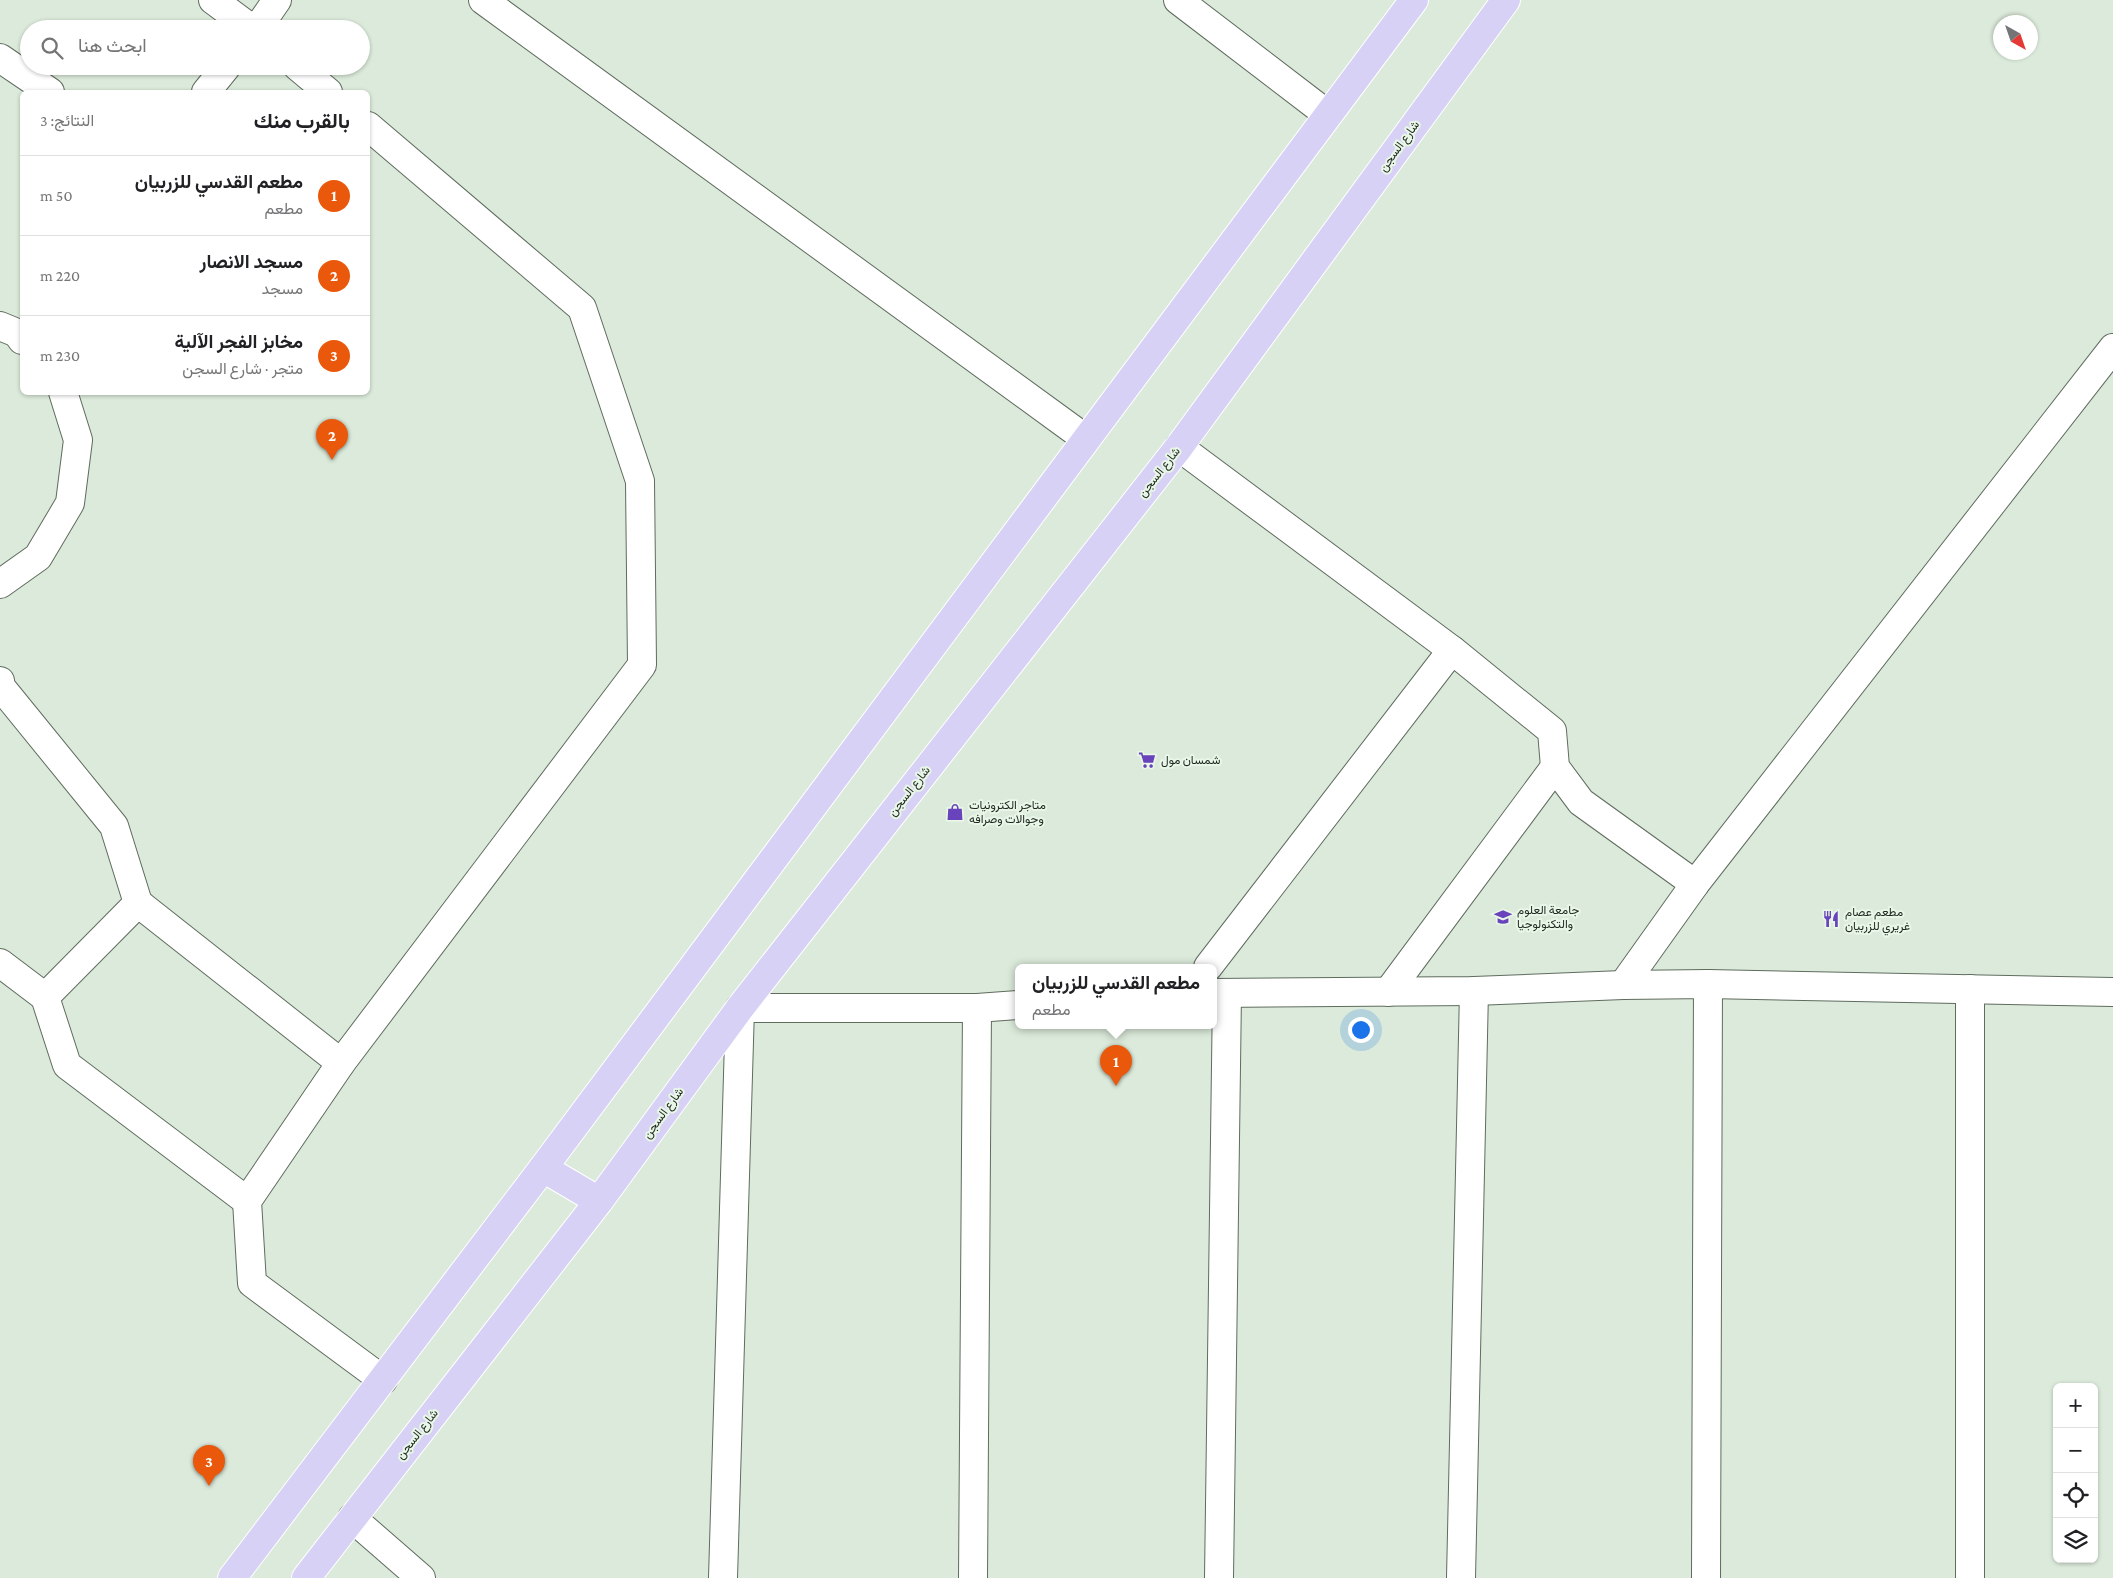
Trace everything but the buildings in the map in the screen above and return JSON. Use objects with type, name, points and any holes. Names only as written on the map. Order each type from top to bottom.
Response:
[{"type":"main road","points":[[232,1578],[543,1168],[1327,114],[1414,0]]},
{"type":"main road","name":"شارع السجن","points":[[306,1578],[599,1201],[740,1008],[1179,447],[1506,0]]},
{"type":"main road","points":[[543,1168],[599,1201]]},
{"type":"street","points":[[213,0],[240,20]]},
{"type":"street","points":[[263,20],[277,0]]},
{"type":"street","points":[[483,0],[1086,439]]},
{"type":"street","points":[[1178,0],[1327,114]]},
{"type":"street","points":[[0,58],[20,72]]},
{"type":"street","points":[[25,75],[47,90]]},
{"type":"street","points":[[208,90],[220,75]]},
{"type":"street","points":[[308,75],[326,90]]},
{"type":"street","points":[[370,128],[582,308],[640,481],[642,665],[341,1063],[247,1200],[252,1283],[383,1380]]},
{"type":"street","points":[[1623,985],[1696,884],[2113,348]]},
{"type":"street","points":[[0,584],[38,557],[70,503],[78,440],[63,395]]},
{"type":"street","points":[[1179,447],[1452,650],[1552,731],[1555,767],[1581,802],[1696,884]]},
{"type":"street","points":[[1210,964],[1452,650]]},
{"type":"street","points":[[0,681],[1,687],[114,826],[138,903],[341,1063]]},
{"type":"street","points":[[1388,992],[1555,767]]},
{"type":"street","points":[[45,997],[138,903]]},
{"type":"street","points":[[0,963],[45,997],[67,1064],[247,1200]]},
{"type":"street","points":[[1706,1578],[1708,984]]},
{"type":"street","points":[[1219,1578],[1220,993],[1474,991],[1623,985],[1708,984],[2113,992]]},
{"type":"street","points":[[1970,989],[1970,1578]]},
{"type":"street","points":[[1461,1578],[1474,991]]},
{"type":"street","points":[[722,1578],[740,1008],[977,1008],[1015,1006]]},
{"type":"street","points":[[973,1578],[977,1008]]},
{"type":"street","points":[[352,1518],[421,1578]]},
{"type":"place","name":"مسجد الانصار","points":[[332,460]]},
{"type":"place","name":"شمسان مول","points":[[1147,760]]},
{"type":"place","name":"متاجر الكترونيات وجوالات وصرافه","points":[[955,812]]},
{"type":"place","name":"جامعة العلوم والتكنولوجيا","points":[[1503,917]]},
{"type":"place","name":"مطعم عصام غريري للزربيان","points":[[1831,919]]},
{"type":"place","name":"مطعم القدسي للزربيان","points":[[1116,1086]]},
{"type":"place","name":"مخابز الفجر الآلية","points":[[209,1486]]}]
